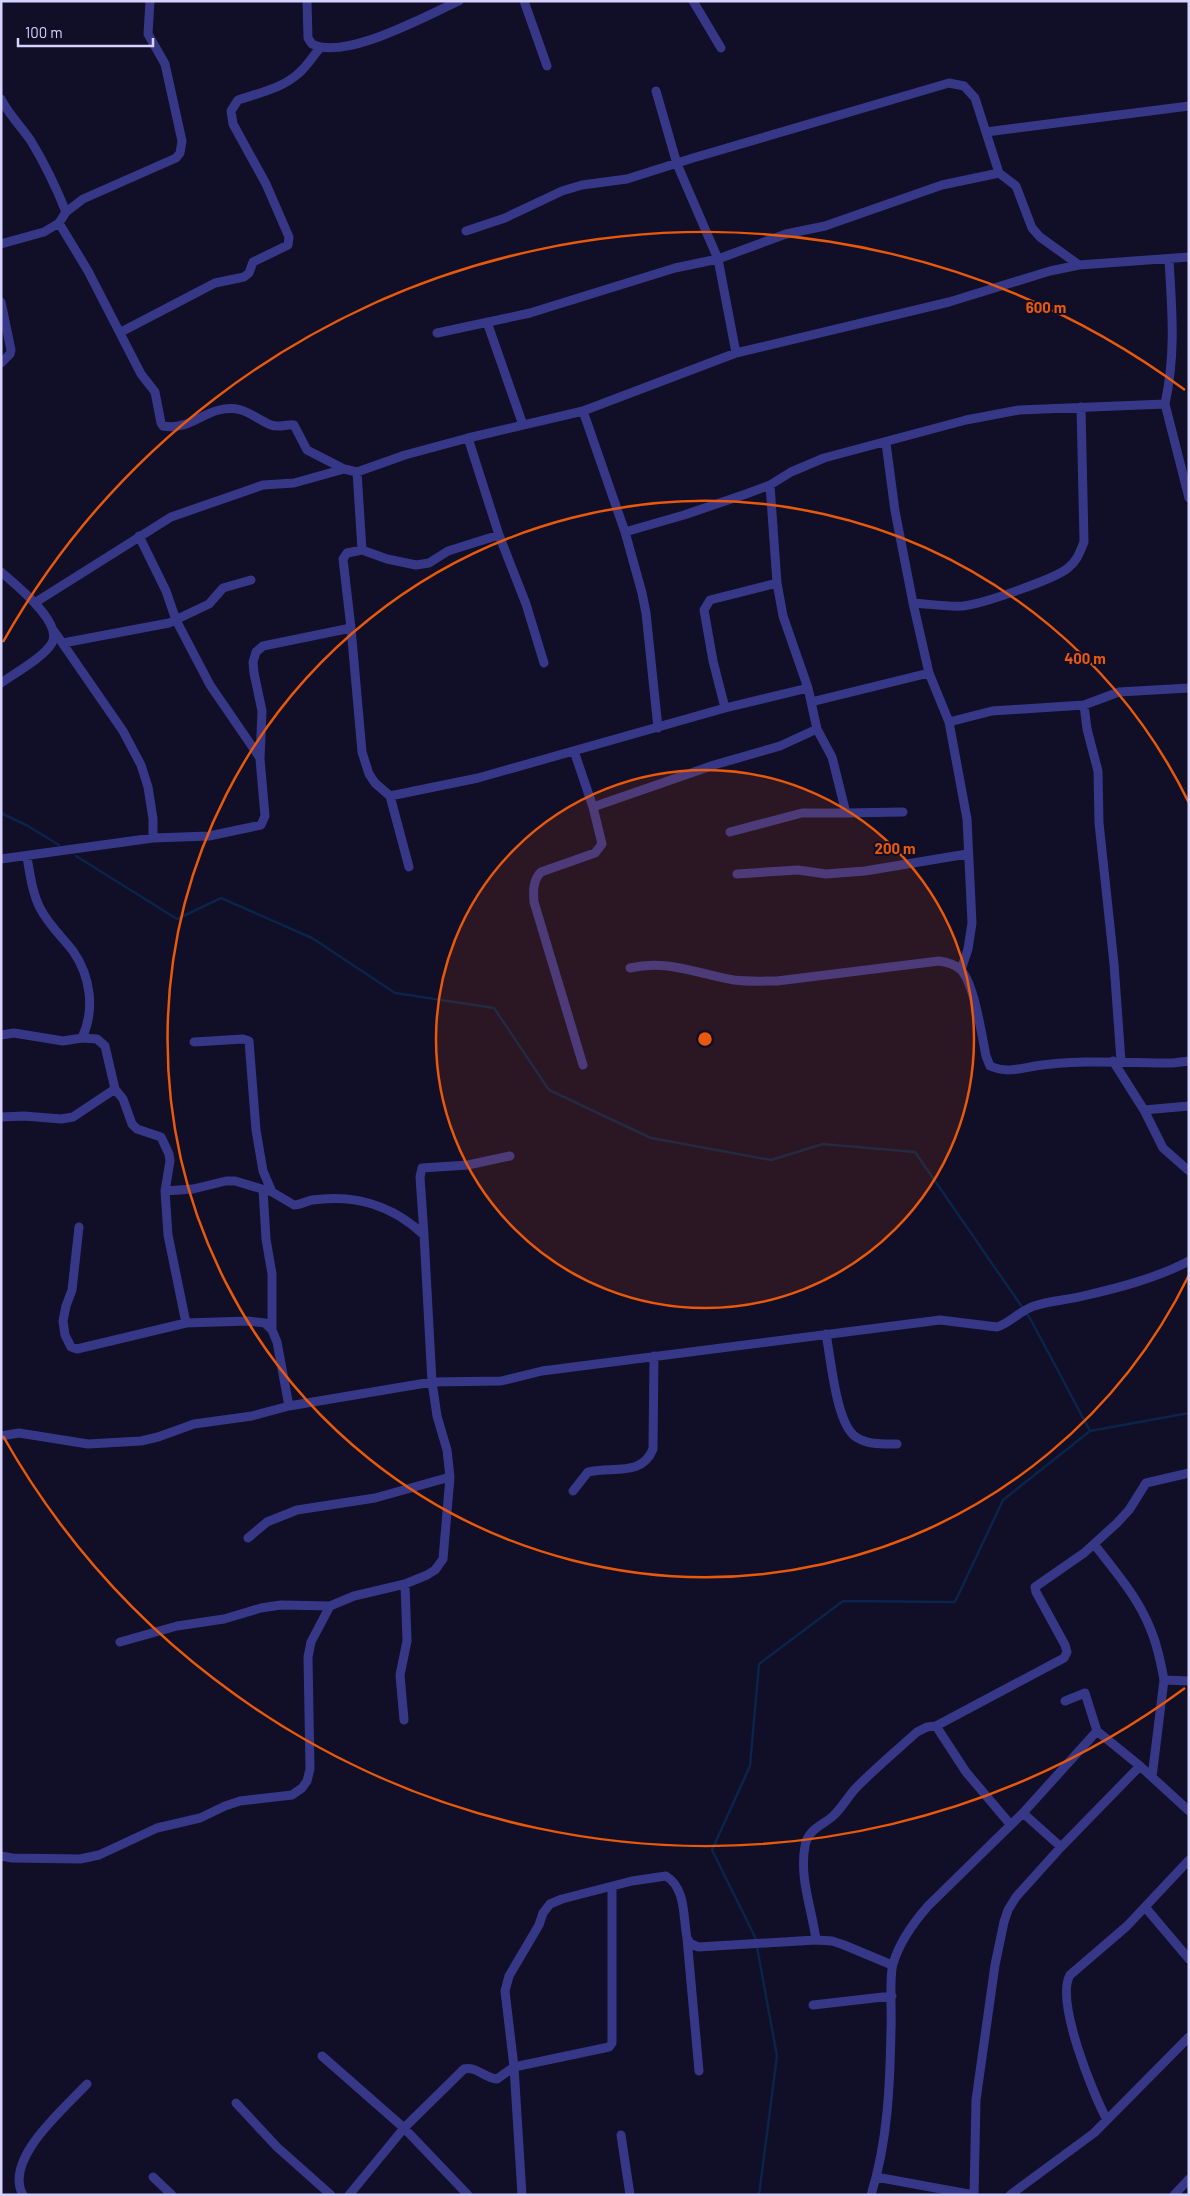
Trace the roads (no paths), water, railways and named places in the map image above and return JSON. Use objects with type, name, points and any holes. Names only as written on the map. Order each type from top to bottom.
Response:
[{"type":"street","points":[[1,244],[44,232],[59,223],[66,212],[83,199],[176,158],[180,153],[182,141],[165,64],[148,34],[150,1]]},
{"type":"street","points":[[307,1],[308,38],[312,44],[320,48],[330,49],[363,43],[459,1]]},
{"type":"street","points":[[524,1],[547,66]]},
{"type":"street","points":[[693,1],[721,48]]},
{"type":"street","points":[[121,332],[214,283],[244,277],[249,273],[253,262],[288,245],[289,237],[266,184],[233,124],[231,111],[238,100],[272,89],[289,81],[300,72],[320,48]]},
{"type":"street","points":[[466,231],[506,218],[562,191],[582,185],[627,179],[949,83],[964,86],[975,98],[999,172],[1016,186],[1032,228],[1040,237],[1079,265]]},
{"type":"street","points":[[656,91],[677,164],[718,259],[736,353]]},
{"type":"street","points":[[1,99],[8,113],[30,139],[51,175],[66,212]]},
{"type":"street","points":[[986,132],[1189,106]]},
{"type":"street","points":[[437,333],[530,313],[675,268],[718,259],[786,234],[826,226],[942,185],[999,172]]},
{"type":"street","points":[[59,223],[88,270],[141,374],[157,396],[163,426],[188,424],[220,410],[248,411],[272,425],[294,426],[308,450],[344,469],[357,472],[405,455],[583,411],[736,353],[949,302],[1023,278],[1079,265],[1169,260],[1189,257]]},
{"type":"street","points":[[1169,260],[1174,352],[1166,404],[1189,498]]},
{"type":"street","points":[[1,302],[11,350],[10,354],[1,363]]},
{"type":"street","points":[[487,322],[523,425]]},
{"type":"street","points":[[625,532],[684,515],[770,485],[824,458],[886,443],[966,420],[1019,410],[1166,404]]},
{"type":"street","points":[[913,603],[962,606],[981,603],[1050,577],[1067,569],[1077,558],[1084,542],[1081,407]]},
{"type":"street","points":[[583,411],[625,532],[646,613],[647,638],[658,728]]},
{"type":"street","points":[[468,438],[499,535],[526,604],[544,663]]},
{"type":"street","points":[[886,443],[895,511],[913,603],[929,673],[949,722],[967,819],[967,854],[972,924],[971,937],[961,970]]},
{"type":"street","points":[[36,602],[171,517],[263,485],[294,483],[344,469]]},
{"type":"street","points":[[357,472],[362,550]]},
{"type":"street","points":[[770,485],[777,583],[784,616],[808,688],[817,729],[832,757],[846,813]]},
{"type":"street","points":[[409,867],[390,796],[369,774],[362,752],[343,558],[347,553],[362,550],[400,563],[416,565],[429,563],[448,551],[499,535]]},
{"type":"street","points":[[139,536],[166,592],[176,620],[210,686],[260,759]]},
{"type":"street","points":[[1,572],[36,602],[123,731],[141,765],[148,787],[154,838]]},
{"type":"street","points":[[63,643],[158,626],[176,620],[209,604],[222,588],[251,580]]},
{"type":"street","points":[[725,708],[713,661],[704,610],[710,600],[777,583]]},
{"type":"street","points":[[1,859],[154,838],[210,836],[261,825],[265,816],[260,759],[262,711],[254,673],[256,652],[263,646],[351,628]]},
{"type":"street","points":[[1,683],[46,650],[53,641],[54,631]]},
{"type":"street","points":[[811,702],[929,673]]},
{"type":"street","points":[[390,796],[478,778],[725,708],[808,688]]},
{"type":"street","points":[[949,722],[992,711],[1084,705],[1120,692],[1189,688]]},
{"type":"street","points":[[1084,705],[1098,771],[1099,823],[1114,964],[1117,1061],[1163,1148],[1189,1170]]},
{"type":"street","points":[[593,807],[714,765],[780,746],[817,729]]},
{"type":"street","points":[[574,750],[593,807],[602,844],[599,850],[541,872],[536,878],[533,892],[534,902],[583,1065]]},
{"type":"street","points":[[730,832],[802,813],[903,812]]},
{"type":"street","points":[[736,874],[798,870],[826,874],[865,871],[967,854]]},
{"type":"street","points":[[26,857],[33,892],[41,909],[73,952],[81,966],[87,983],[90,1005],[89,1024],[82,1038]]},
{"type":"street","points":[[630,968],[667,964],[734,980],[756,982],[778,981],[938,961],[952,963],[961,970],[969,981],[986,1056],[990,1066],[998,1070],[1012,1071],[1062,1062],[1173,1063],[1189,1061]]},
{"type":"street","points":[[1,1035],[27,1034],[63,1041],[82,1038],[98,1039],[104,1046],[115,1089],[124,1099],[134,1128],[158,1135],[165,1144],[170,1161],[165,1191],[170,1255],[186,1323]]},
{"type":"street","points":[[194,1042],[243,1039],[249,1041],[256,1130],[267,1191],[266,1239],[272,1274],[272,1330],[282,1361],[288,1406]]},
{"type":"street","points":[[1,1117],[24,1116],[61,1119],[73,1117],[115,1089]]},
{"type":"street","points":[[1144,1110],[1189,1106]]},
{"type":"street","points":[[120,1642],[177,1626],[224,1619],[261,1608],[330,1606],[354,1596],[405,1584],[435,1570],[443,1559],[445,1549],[450,1477],[447,1450],[437,1416],[432,1382],[420,1177],[422,1168],[468,1165],[510,1156]]},
{"type":"street","points":[[165,1191],[193,1189],[226,1181],[241,1182],[267,1191],[294,1205],[310,1200],[366,1200],[386,1208],[401,1217],[424,1236]]},
{"type":"street","points":[[79,1227],[72,1290],[63,1321],[65,1335],[71,1348],[77,1349],[186,1323],[248,1321],[265,1323],[272,1330]]},
{"type":"street","points":[[1,1436],[19,1433],[88,1444],[141,1441],[194,1424],[252,1416],[288,1406],[432,1382],[501,1381],[542,1371],[940,1320],[997,1327],[1020,1312],[1034,1306],[1085,1296],[1142,1280],[1171,1270],[1189,1261]]},
{"type":"street","points":[[826,1334],[840,1413],[848,1430],[855,1436],[871,1443],[897,1444]]},
{"type":"street","points":[[573,1491],[588,1472],[634,1468],[647,1461],[650,1456],[653,1449],[654,1356]]},
{"type":"street","points":[[816,1940],[804,1874],[804,1848],[809,1836],[818,1825],[832,1817],[854,1790],[917,1732],[936,1726],[1064,1658],[1067,1652],[1065,1645],[1035,1587],[1094,1544],[1129,1510],[1146,1483],[1189,1473]]},
{"type":"street","points":[[248,1538],[268,1522],[297,1510],[375,1498],[450,1477]]},
{"type":"street","points":[[1094,1544],[1145,1616],[1151,1629],[1164,1680],[1152,1777]]},
{"type":"street","points":[[404,1720],[400,1674],[407,1641],[405,1584]]},
{"type":"street","points":[[1,1856],[12,1858],[80,1859],[99,1855],[157,1828],[200,1818],[240,1801],[292,1795],[302,1788],[307,1781],[310,1768],[308,1657],[311,1642],[330,1606]]},
{"type":"street","points":[[1164,1680],[1189,1681]]},
{"type":"street","points":[[1065,1701],[1085,1693],[1097,1731],[1140,1766],[1189,1811]]},
{"type":"street","points":[[936,1726],[966,1772],[1010,1824]]},
{"type":"street","points":[[871,2195],[888,2108],[892,1965],[915,1921],[1023,1813],[1097,1731]]},
{"type":"street","points":[[876,2177],[974,2195],[976,2100],[995,1965],[1004,1922],[1016,1897],[1061,1847],[1140,1766]]},
{"type":"street","points":[[1023,1813],[1061,1847]]},
{"type":"street","points":[[1107,2120],[1096,2099],[1078,2050],[1066,1982],[1070,1976],[1127,1926],[1189,1860]]},
{"type":"street","points":[[522,2195],[514,2067],[505,1991],[506,1983],[539,1926],[543,1912],[550,1904],[562,1899],[656,1876],[666,1876],[674,1880],[682,1900],[687,1938],[699,2071]]},
{"type":"street","points":[[349,2195],[404,2128],[464,2069],[475,2069],[494,2079],[502,2077],[514,2067],[609,2047],[612,2043],[612,1887]]},
{"type":"street","points":[[1145,1907],[1189,1959]]},
{"type":"street","points":[[687,1938],[690,1943],[698,1947],[816,1940],[832,1941],[892,1965]]},
{"type":"street","points":[[813,2005],[892,1996]]},
{"type":"street","points":[[1010,2195],[1094,2133],[1189,2037]]},
{"type":"street","points":[[322,2056],[404,2128],[468,2195]]},
{"type":"street","points":[[23,2195],[18,2184],[19,2173],[27,2150],[87,2084]]},
{"type":"street","points":[[236,2103],[277,2148],[331,2195]]},
{"type":"street","points":[[622,2135],[630,2195]]},
{"type":"street","points":[[153,2177],[172,2195]]},
{"type":"street","points":[[1174,2195],[1189,2179]]},
{"type":"waterway","points":[[1,813],[28,826],[59,845]]},
{"type":"waterway","points":[[76,856],[177,919],[221,898],[312,938],[395,993],[494,1008],[549,1090],[651,1138],[771,1160],[823,1144],[915,1152],[1031,1320],[1090,1431]]},
{"type":"waterway","points":[[757,1941],[712,1850],[750,1766],[759,1664],[843,1601],[955,1602],[1003,1500],[1090,1431],[1189,1413]]},
{"type":"waterway","points":[[757,1947],[777,2056],[759,2195]]}]
